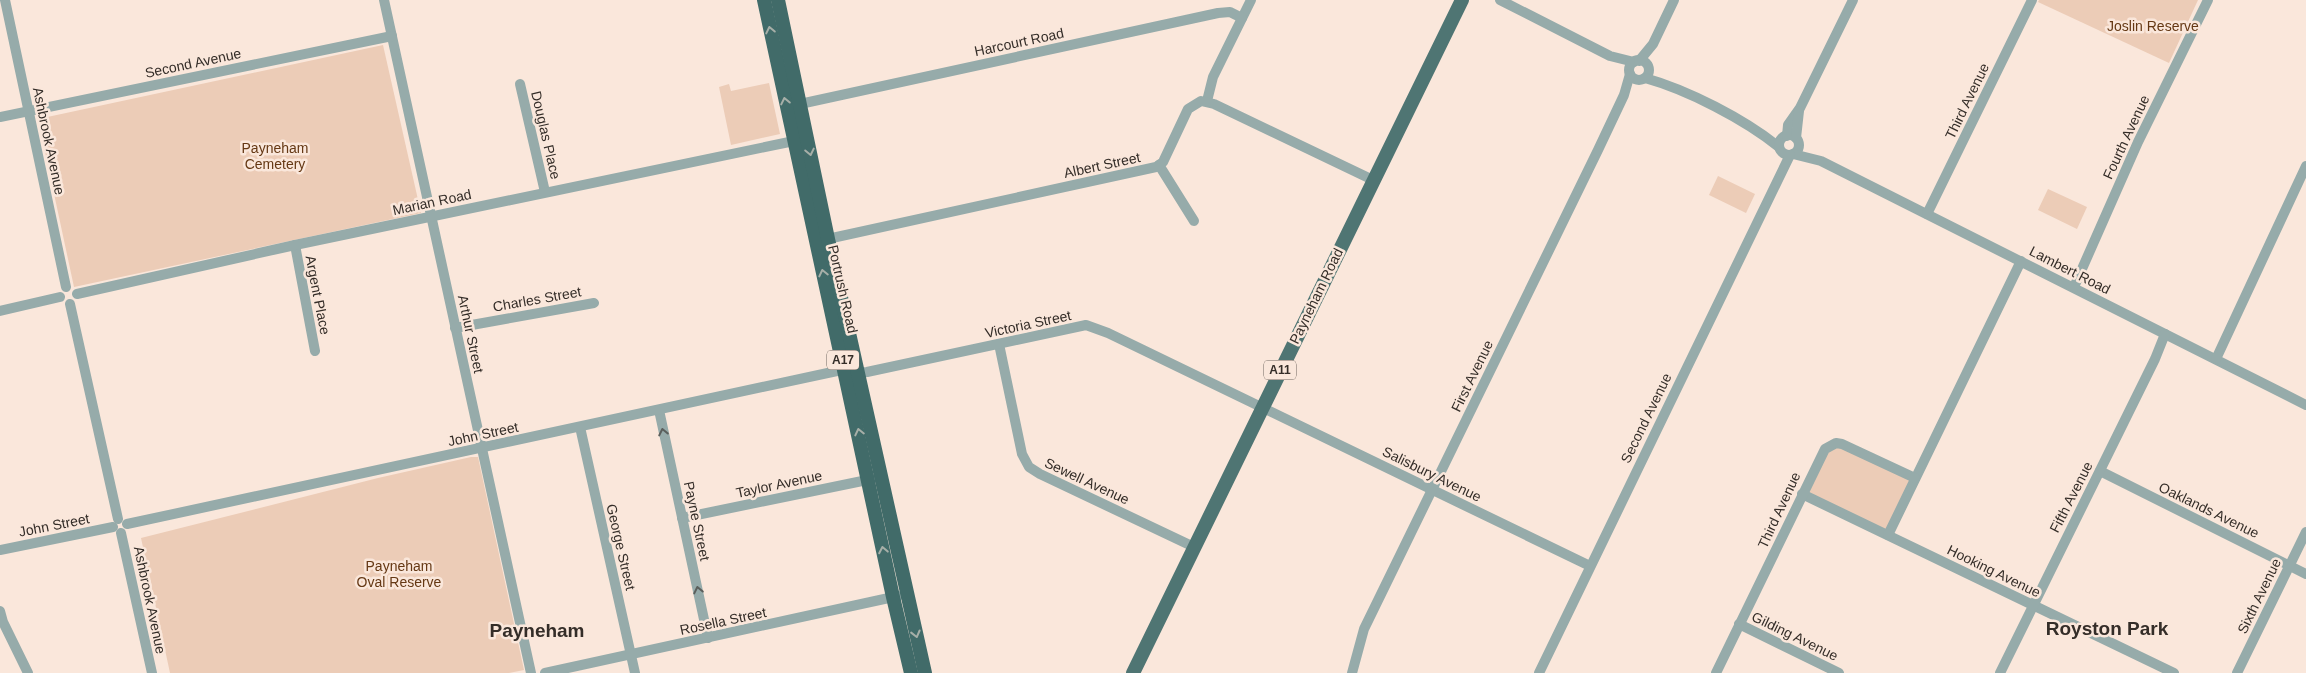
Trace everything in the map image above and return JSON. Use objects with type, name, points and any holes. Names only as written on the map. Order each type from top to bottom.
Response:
[{"type":"highway","name":"Portrush Road","points":[[764,0],[794,141],[822,240],[852,372],[900,596],[911,673]]},
{"type":"highway","name":"Portrush Road","points":[[778,0],[800,104],[822,240]]},
{"type":"highway","name":"Portrush Road","points":[[900,596],[925,673]]},
{"type":"main road","name":"Payneham Road","points":[[1133,673],[1462,0]]},
{"type":"street","name":"Ashbrook Avenue","points":[[5,0],[66,287]]},
{"type":"street","name":"Arthur Street","points":[[384,0],[531,673]]},
{"type":"street","points":[[1251,0],[1213,77],[1207,101],[1373,180]]},
{"type":"street","name":"Lambert Road","points":[[1500,0],[1757,130],[1786,152],[1821,161]]},
{"type":"street","name":"First Avenue","points":[[1352,673],[1364,630],[1624,95],[1653,44],[1674,0]]},
{"type":"street","points":[[1792,138],[1781,140],[1786,152],[1797,151],[1792,138],[1800,108],[1853,0]]},
{"type":"street","name":"Third Avenue","points":[[1927,214],[2032,0]]},
{"type":"street","name":"Fourth Avenue","points":[[2074,288],[2138,142],[2208,0]]},
{"type":"street","name":"Harcourt Road","points":[[800,104],[1218,13],[1230,12],[1242,18]]},
{"type":"street","name":"Second Avenue","points":[[0,117],[392,36]]},
{"type":"street","name":"Douglas Place","points":[[520,84],[545,192]]},
{"type":"street","name":"Albert Street","points":[[822,240],[1159,165],[1163,162],[1188,109],[1196,102],[1207,101]]},
{"type":"street","name":"Lambert Road","points":[[1757,130],[1792,138],[1821,161],[2306,405]]},
{"type":"street","name":"Marian Road","points":[[77,294],[294,245],[794,141]]},
{"type":"street","name":"Second Avenue","points":[[1538,673],[1780,176],[1786,152]]},
{"type":"street","points":[[1159,165],[1194,221]]},
{"type":"street","points":[[2216,359],[2306,166]]},
{"type":"street","name":"Argent Place","points":[[294,245],[315,351]]},
{"type":"street","points":[[1888,535],[2021,261]]},
{"type":"street","points":[[66,287],[74,289],[77,294],[76,300],[70,304],[64,304],[60,297],[61,290],[66,287]]},
{"type":"street","points":[[0,310],[60,297]]},
{"type":"street","name":"Charles Street","points":[[456,328],[594,303]]},
{"type":"street","name":"Ashbrook Avenue","points":[[70,304],[152,673]]},
{"type":"street","name":"Victoria Street","points":[[852,372],[1090,326],[1262,406]]},
{"type":"street","name":"Fifth Avenue","points":[[2000,673],[2166,334]]},
{"type":"street","name":"Sewell Avenue","points":[[999,344],[1022,454],[1029,467],[1040,474],[1194,546]]},
{"type":"street","name":"John Street","points":[[0,550],[659,410],[852,372]]},
{"type":"street","name":"Salisbury Avenue","points":[[1262,406],[1590,566]]},
{"type":"street","name":"Payne Street","points":[[659,410],[708,638]]},
{"type":"street","name":"George Street","points":[[580,427],[636,673]]},
{"type":"street","name":"Third Avenue","points":[[1716,673],[1824,449],[1836,443],[1848,446],[1916,478]]},
{"type":"street","name":"Oaklands Avenue","points":[[2100,471],[2306,574]]},
{"type":"street","name":"Taylor Avenue","points":[[682,518],[875,478]]},
{"type":"street","name":"Hooking Avenue","points":[[1802,494],[2174,673]]},
{"type":"street","name":"Sixth Avenue","points":[[2237,673],[2306,532]]},
{"type":"street","name":"Rosella Street","points":[[545,673],[900,596]]},
{"type":"street","points":[[0,611],[3,622],[28,673]]},
{"type":"street","name":"Gilding Avenue","points":[[1740,624],[1839,673]]},
{"type":"green space","name":"Joslin Reserve","points":[[2039,0],[2198,0],[2169,63],[2038,2]]},
{"type":"green space","name":"Payneham Cemetery","points":[[383,45],[421,213],[74,287],[38,119]]},
{"type":"green space","points":[[769,83],[780,134],[731,145],[719,87],[729,84],[731,91]]},
{"type":"green space","points":[[1718,176],[1755,194],[1746,213],[1709,195]]},
{"type":"green space","points":[[2048,189],[2087,207],[2077,229],[2038,210]]},
{"type":"green space","points":[[1836,443],[1915,478],[1888,535],[1802,494],[1818,459]]},
{"type":"green space","name":"Payneham Oval Reserve","points":[[478,457],[524,670],[509,673],[170,673],[141,538],[378,478]]},
{"type":"district","name":"Royston Park","points":[[2107,628]]},
{"type":"district","name":"Payneham","points":[[537,630]]}]
